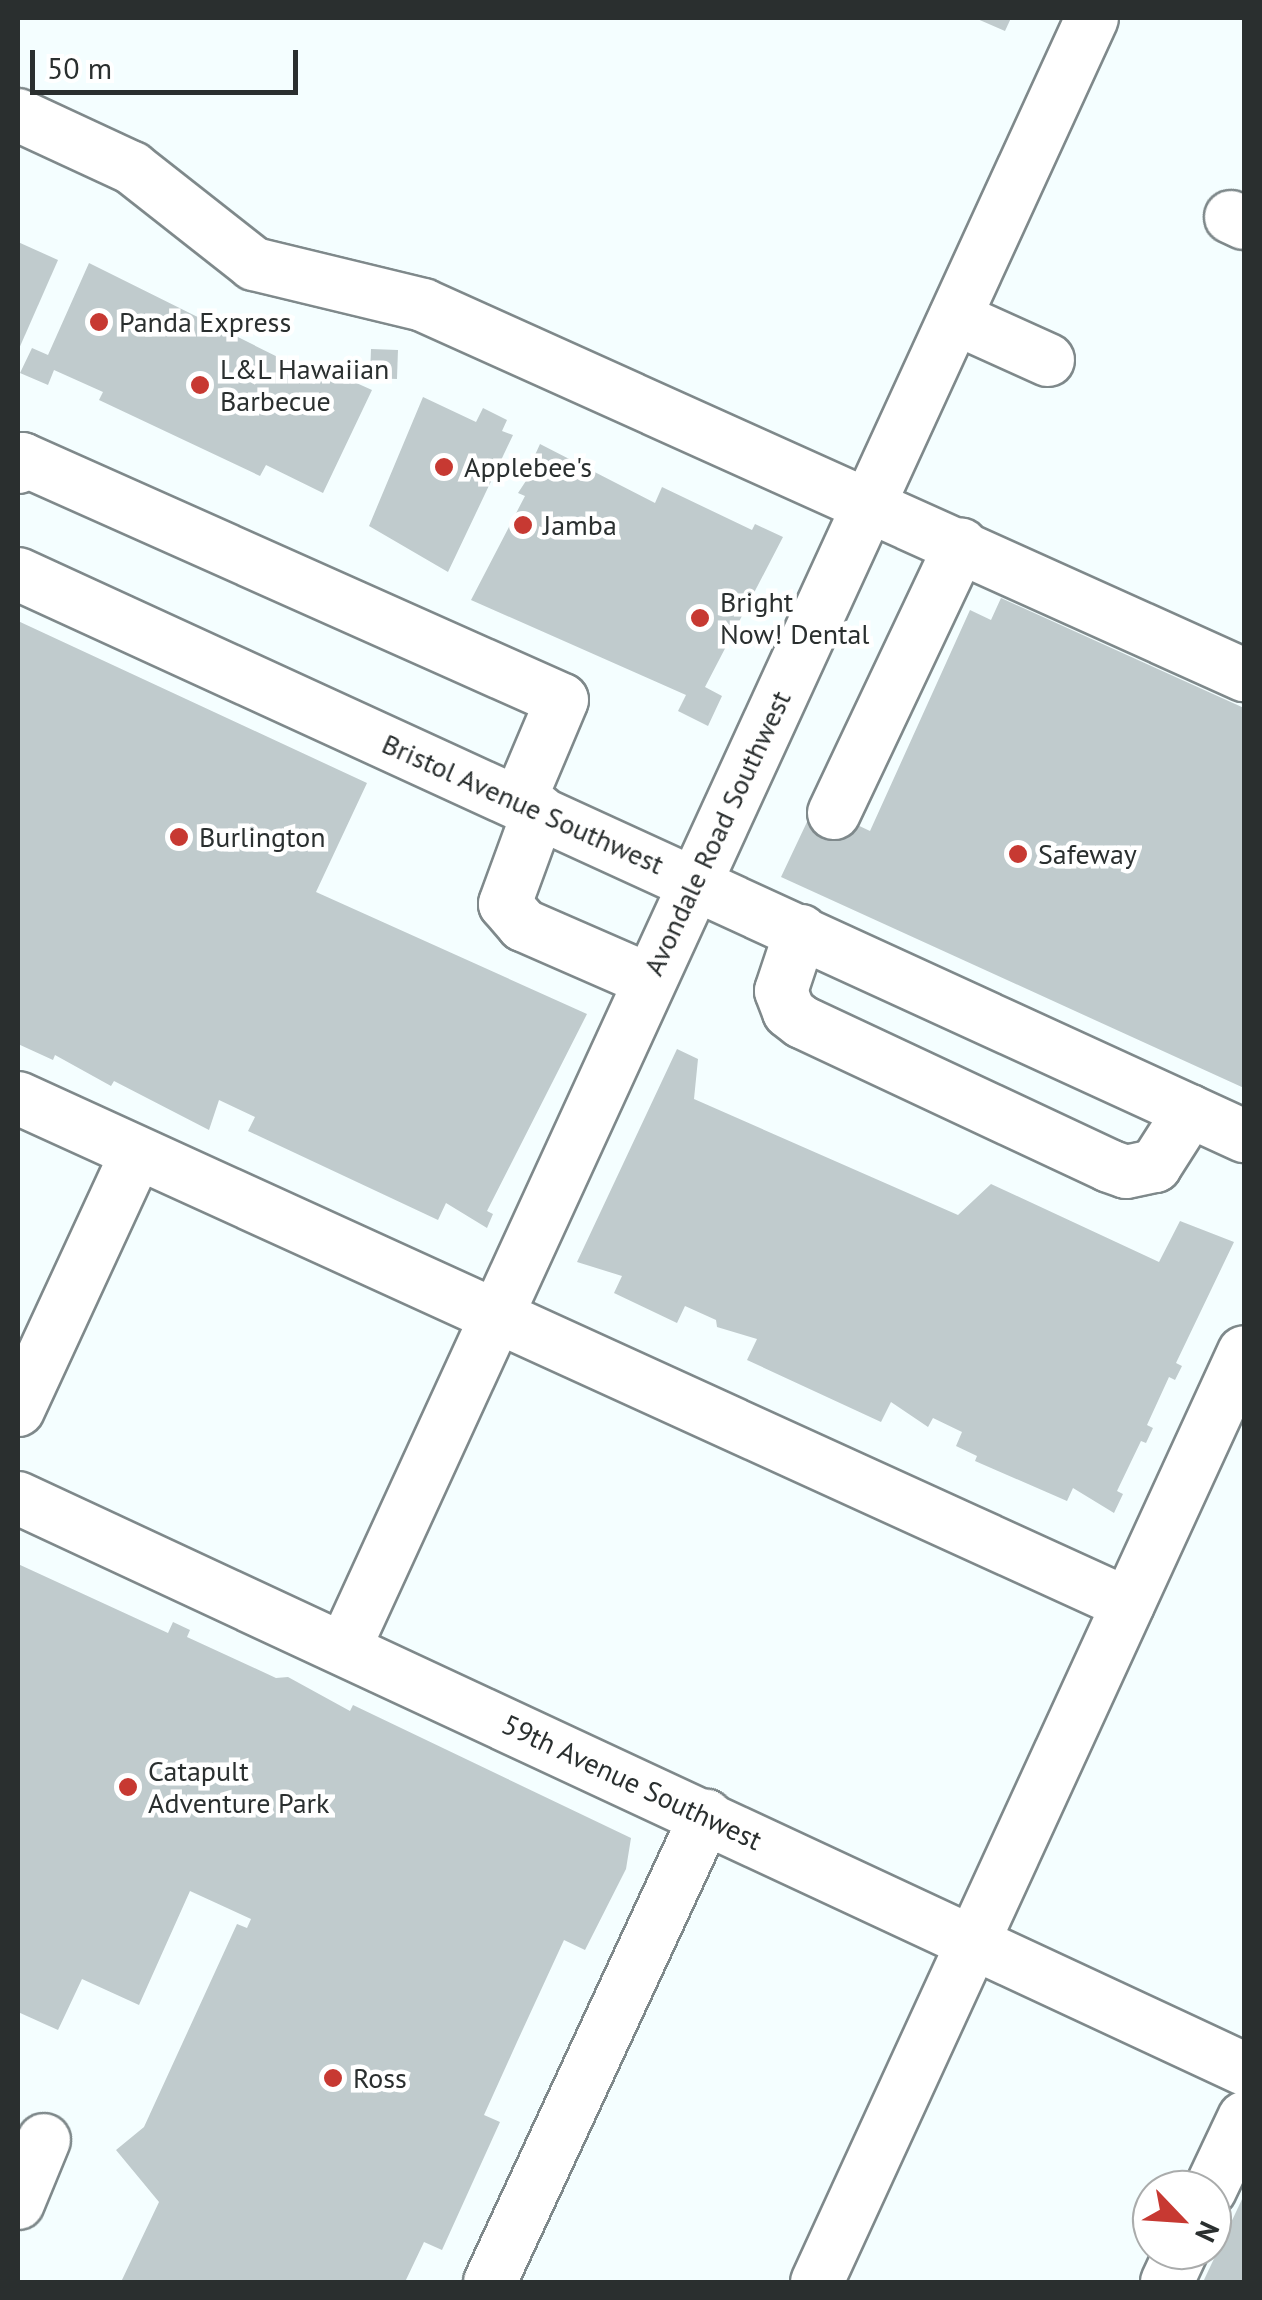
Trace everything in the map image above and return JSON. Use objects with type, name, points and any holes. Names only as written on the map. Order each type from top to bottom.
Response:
[{"type":"street","name":"Avondale Road Southwest","points":[[344,1649],[1092,18]]},
{"type":"street","points":[[18,116],[132,168],[254,264],[422,305],[868,509],[961,544],[1244,675]]},
{"type":"street","points":[[955,318],[1048,360]]},
{"type":"street","points":[[18,467],[22,459],[562,700],[505,904],[524,925],[649,980]]},
{"type":"street","points":[[834,814],[961,544]]},
{"type":"street","name":"Bristol Avenue Southwest","points":[[18,574],[1244,1136]]},
{"type":"street","points":[[800,931],[781,991],[789,1012],[802,1022],[1091,1158],[1144,1172],[1164,1157],[1190,1111]]},
{"type":"street","points":[[18,1098],[1128,1604]]},
{"type":"street","points":[[18,1410],[137,1154]]},
{"type":"street","points":[[816,2282],[1244,1352]]},
{"type":"street","name":"59th Avenue Southwest","points":[[18,1498],[1244,2069]]},
{"type":"street","points":[[490,2282],[706,1816]]},
{"type":"street","points":[[1219,2170],[1244,2118]]},
{"type":"street","points":[[18,2202],[44,2140]]},
{"type":"building","points":[[975,18],[1011,18],[1005,31]]},
{"type":"building","points":[[18,242],[58,260],[18,351]]},
{"type":"building","points":[[89,263],[310,373],[314,364],[372,390],[323,493],[266,465],[260,476],[99,400],[103,392],[54,370],[48,385],[20,373],[32,348],[48,355]]},
{"type":"building","points":[[371,349],[398,350],[397,379],[370,378]]},
{"type":"building","name":"Applebee's","points":[[423,397],[476,422],[483,408],[507,420],[502,431],[513,435],[448,572],[369,526]]},
{"type":"building","points":[[540,444],[655,503],[662,487],[752,530],[755,524],[783,537],[705,687],[722,696],[708,726],[678,711],[686,695],[471,600],[525,496],[518,493],[541,458],[535,455]]},
{"type":"building","name":"Safeway","points":[[1001,598],[1244,708],[1244,1088],[781,877],[815,805],[870,831],[970,610],[991,620]]},
{"type":"building","name":"Burlington","points":[[18,621],[367,783],[316,892],[587,1014],[487,1211],[493,1214],[487,1228],[446,1203],[438,1220],[248,1131],[255,1117],[219,1100],[209,1130],[114,1081],[111,1086],[55,1055],[53,1060],[18,1044]]},
{"type":"building","points":[[677,1049],[698,1059],[694,1099],[958,1215],[991,1184],[1159,1262],[1180,1221],[1234,1242],[1176,1363],[1182,1366],[1175,1380],[1169,1377],[1147,1425],[1153,1428],[1146,1443],[1141,1441],[1117,1491],[1123,1494],[1114,1513],[1073,1488],[1067,1501],[975,1461],[977,1456],[956,1446],[962,1432],[933,1418],[928,1427],[891,1402],[881,1422],[747,1360],[757,1339],[717,1327],[716,1320],[685,1306],[677,1323],[614,1293],[622,1276],[577,1262]]},
{"type":"building","points":[[18,1564],[168,1633],[173,1622],[190,1630],[187,1637],[276,1678],[288,1677],[350,1711],[353,1705],[631,1838],[626,1869],[585,1950],[564,1940],[517,2042],[484,2115],[500,2122],[442,2250],[424,2242],[405,2282],[121,2282],[159,2202],[116,2150],[144,2127],[237,1924],[247,1928],[251,1919],[190,1891],[139,2005],[82,1979],[58,2030],[18,2012]]},
{"type":"building","points":[[1244,2195],[1244,2282],[1203,2282],[1209,2270],[1232,2270],[1232,2220]]},
{"type":"place","name":"Panda Express","points":[[99,322]]},
{"type":"place","name":"L&L Hawaiian Barbecue","points":[[200,385]]},
{"type":"place","name":"Applebee's","points":[[444,467]]},
{"type":"place","name":"Jamba","points":[[523,525]]},
{"type":"place","name":"Bright Now! Dental","points":[[700,618]]},
{"type":"place","name":"Burlington","points":[[179,837]]},
{"type":"place","name":"Safeway","points":[[1018,854]]},
{"type":"place","name":"Catapult Adventure Park","points":[[128,1787]]},
{"type":"place","name":"Ross","points":[[333,2078]]}]
